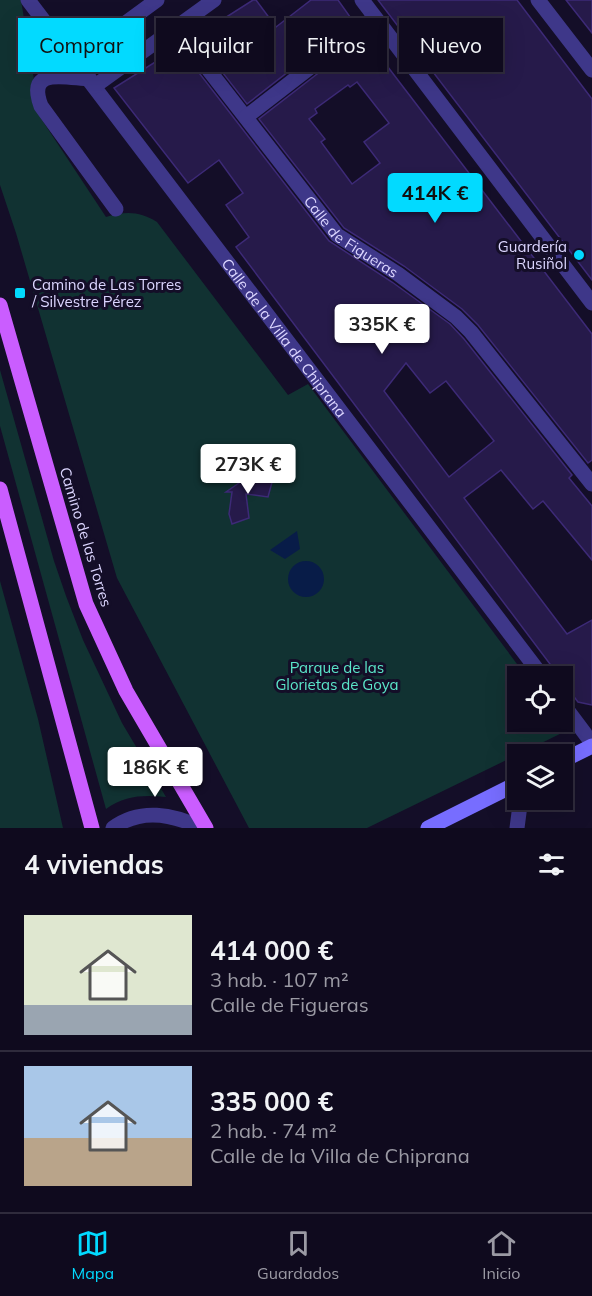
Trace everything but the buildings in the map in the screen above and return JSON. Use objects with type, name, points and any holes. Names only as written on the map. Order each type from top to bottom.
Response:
[{"type":"main road","name":"Camino de las Torres","points":[[0,305],[86,604],[126,691],[206,828]]},
{"type":"main road","points":[[0,489],[92,828]]},
{"type":"main road","points":[[573,754],[592,744]]},
{"type":"main road","points":[[428,828],[507,788]]},
{"type":"street","name":"Calle de la Villa de Chiprana","points":[[28,0],[42,18]]},
{"type":"street","points":[[132,18],[157,0]]},
{"type":"street","points":[[190,18],[214,0]]},
{"type":"street","points":[[362,0],[374,18]]},
{"type":"street","points":[[538,0],[592,70]]},
{"type":"street","points":[[387,35],[592,303]]},
{"type":"street","points":[[116,209],[41,106],[37,96],[37,87],[41,80],[50,76],[93,83],[156,41]]},
{"type":"street","name":"Calle de la Villa de Chiprana","points":[[84,72],[195,222],[534,666]]},
{"type":"street","name":"Calle de Figueras","points":[[211,72],[337,235],[456,317],[471,332],[592,484]]},
{"type":"street","points":[[246,117],[304,72]]},
{"type":"street","points":[[573,719],[592,744]]},
{"type":"street","points":[[517,828],[519,810]]},
{"type":"street","points":[[113,828],[127,819],[154,815],[180,819],[201,828]]},
{"type":"green space","name":"Parque de las Glorietas de Goya","points":[[0,0],[21,0],[24,18],[18,18],[18,72],[33,72],[40,117],[106,217],[132,213],[157,222],[288,395],[308,384],[519,666],[507,666],[507,732],[564,732],[539,744],[507,744],[507,760],[367,828],[249,828],[117,578],[0,185]]},
{"type":"green space","points":[[0,370],[54,561],[83,640],[122,723],[166,797],[135,797],[120,801],[106,809],[0,426]]},
{"type":"green space","points":[[0,581],[38,719],[63,828],[0,828]]},
{"type":"water","points":[[297,531],[300,549],[285,559],[270,550]]},
{"type":"water","points":[[306,561],[319,566],[324,579],[319,592],[306,597],[293,592],[288,579],[293,566]]},
{"type":"place","name":"Guardería Rusiñol","points":[[579,255]]},
{"type":"place","name":"Camino de Las Torres / Silvestre Pérez","points":[[20,293]]}]
